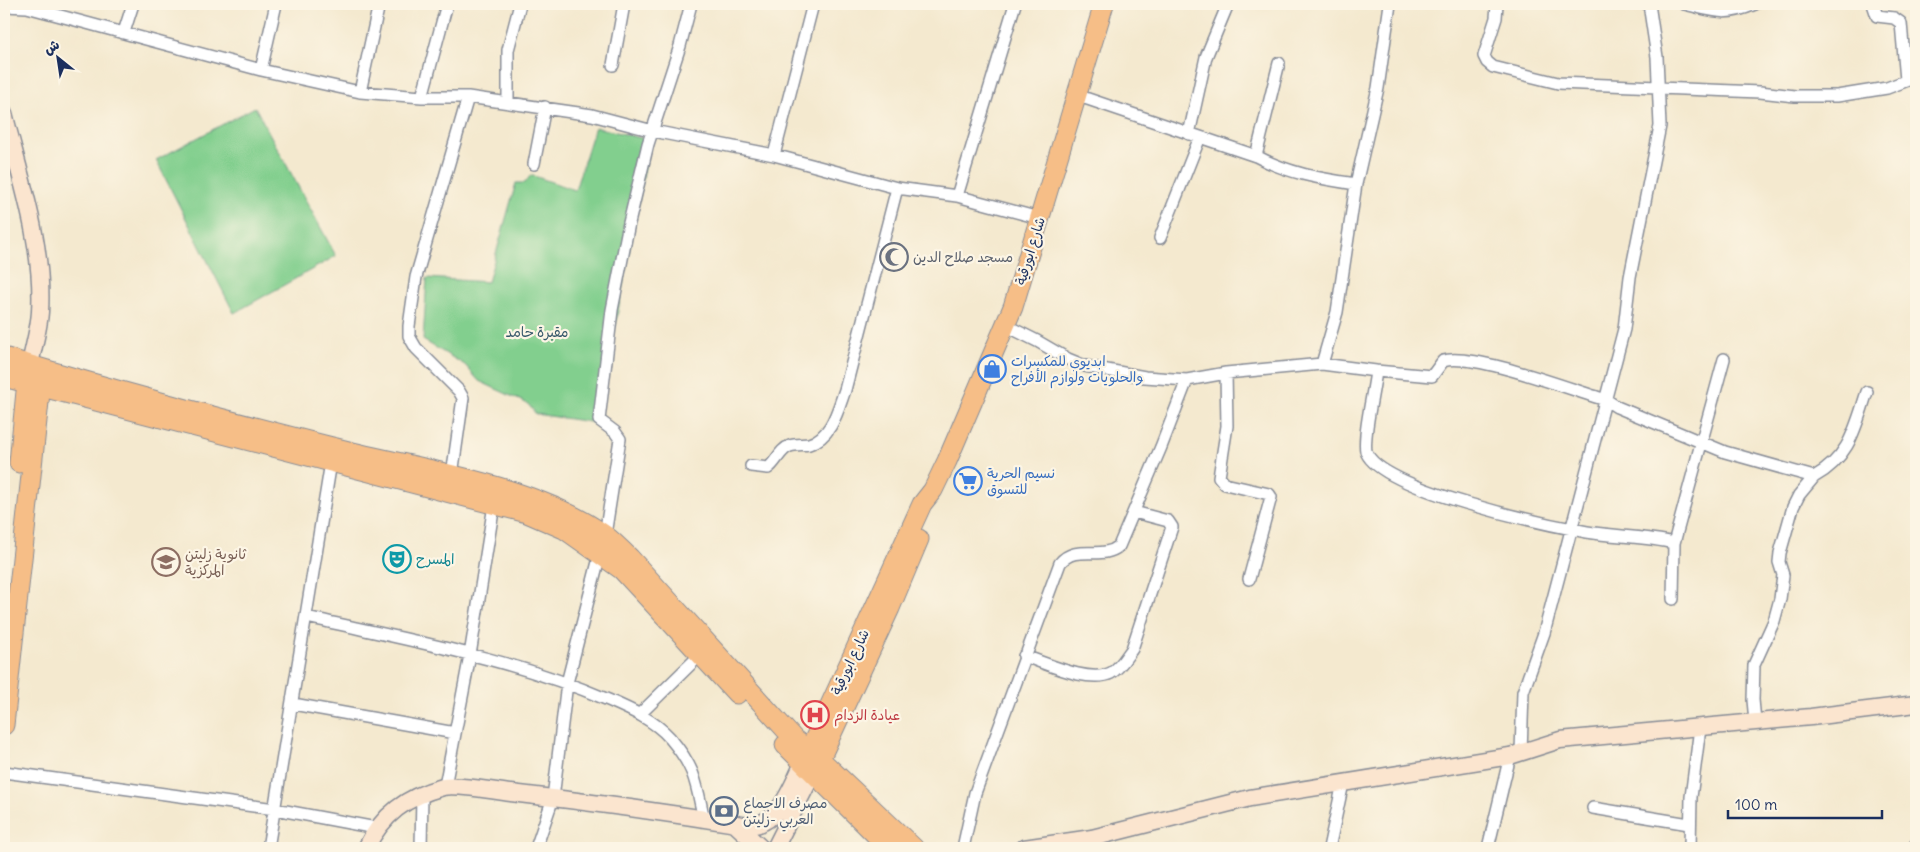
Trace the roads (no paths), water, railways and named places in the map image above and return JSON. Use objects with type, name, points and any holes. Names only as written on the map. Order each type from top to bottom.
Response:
[{"type":"main road","name":"شارع ابورقية","points":[[811,761],[890,608],[932,508],[933,490],[1013,307],[1104,4]]},
{"type":"main road","points":[[4,357],[34,376]]},
{"type":"main road","points":[[4,623],[34,376]]},
{"type":"main road","points":[[4,726],[34,376]]},
{"type":"main road","points":[[4,377],[34,376],[332,455],[527,513],[555,524],[622,570],[700,655],[811,761],[916,847]]},
{"type":"main road","points":[[332,455],[452,476],[542,502],[605,535],[630,558],[794,739],[888,848]]},
{"type":"street","points":[[124,32],[133,4]]},
{"type":"street","points":[[262,70],[276,4]]},
{"type":"street","points":[[360,92],[379,4]]},
{"type":"street","points":[[422,97],[447,4]]},
{"type":"street","points":[[508,101],[508,50],[520,4]]},
{"type":"street","points":[[613,64],[624,4]]},
{"type":"street","points":[[605,535],[620,439],[615,432],[599,420],[608,332],[629,223],[653,131],[680,46],[691,4]]},
{"type":"street","points":[[774,155],[813,4]]},
{"type":"street","points":[[957,196],[1015,4]]},
{"type":"street","points":[[1160,238],[1195,136],[1206,57],[1228,4]]},
{"type":"street","points":[[1322,364],[1337,312],[1356,184],[1378,88],[1390,4]]},
{"type":"street","points":[[1497,4],[1496,18],[1484,56],[1486,62],[1493,67],[1558,83],[1760,92],[1795,96],[1837,96],[1887,88],[1911,78],[1901,23],[1894,18],[1877,16],[1873,4]]},
{"type":"street","points":[[1488,848],[1515,754],[1523,692],[1544,633],[1574,528],[1624,328],[1630,277],[1660,126],[1657,57],[1649,4]]},
{"type":"street","points":[[1684,4],[1725,13],[1755,4]]},
{"type":"street","points":[[4,6],[27,7],[262,70],[360,92],[422,97],[468,97],[508,101],[592,115],[653,131],[774,155],[897,188],[957,196],[1039,218]]},
{"type":"street","points":[[1256,156],[1279,63]]},
{"type":"street","points":[[1076,95],[1256,156],[1272,165],[1296,173],[1356,184]]},
{"type":"street","points":[[452,476],[463,398],[459,391],[416,348],[409,336],[409,326],[416,277],[468,97]]},
{"type":"street","points":[[534,164],[545,107]]},
{"type":"street","points":[[4,113],[31,214],[39,282],[40,312],[34,376]]},
{"type":"street","points":[[751,466],[768,468],[790,446],[814,442],[826,432],[833,421],[845,390],[897,188]]},
{"type":"street","points":[[1005,325],[1029,336],[1068,360],[1084,366],[1145,377],[1187,380],[1226,373],[1322,364],[1432,376],[1443,361],[1454,359],[1534,377],[1606,400],[1617,407],[1725,452],[1814,477]]},
{"type":"street","points":[[1673,599],[1674,543],[1680,514],[1699,457],[1701,443],[1724,359]]},
{"type":"street","points":[[1376,371],[1366,452],[1371,459],[1390,473],[1430,492],[1499,513],[1574,528],[1674,543]]},
{"type":"street","points":[[1226,373],[1227,426],[1219,477],[1226,484],[1269,494],[1271,497],[1249,580]]},
{"type":"street","points":[[963,848],[975,794],[1060,562],[1070,554],[1115,550],[1122,540],[1187,380]]},
{"type":"street","points":[[1755,722],[1753,700],[1754,665],[1774,621],[1780,600],[1783,575],[1779,562],[1780,554],[1794,507],[1798,496],[1814,477],[1826,471],[1845,451],[1853,434],[1866,392]]},
{"type":"street","points":[[268,848],[293,704],[332,455]]},
{"type":"street","points":[[366,848],[376,828],[396,808],[446,786],[470,655],[494,504]]},
{"type":"street","points":[[1024,656],[1081,674],[1094,676],[1112,672],[1121,664],[1132,649],[1172,527],[1168,521],[1134,512]]},
{"type":"street","points":[[536,848],[552,798],[568,682],[600,554]]},
{"type":"street","points":[[307,617],[470,655],[568,682],[640,714],[669,737],[694,770],[704,820]]},
{"type":"street","points":[[640,714],[700,655]]},
{"type":"street","points":[[293,704],[456,733]]},
{"type":"street","points":[[1024,848],[1092,843],[1250,798],[1515,754],[1560,740],[1700,728],[1916,704]]},
{"type":"street","points":[[1690,848],[1689,824],[1700,728]]},
{"type":"street","name":"شارع ابورقية","points":[[446,786],[552,798],[758,826],[775,815],[811,761]]},
{"type":"street","name":"شارع ابورقية","points":[[775,848],[811,761]]},
{"type":"street","points":[[4,772],[275,809],[376,828]]},
{"type":"street","points":[[1329,848],[1342,783]]},
{"type":"street","points":[[421,848],[422,795]]},
{"type":"street","points":[[1593,808],[1689,824]]},
{"type":"street","points":[[734,824],[761,848]]},
{"type":"street","points":[[1913,848],[1916,844]]},
{"type":"place","name":"مسجد صلاح الدين","points":[[894,257]]},
{"type":"place","name":"ابديوي للمكسرات والحلويات ولوازم الأفراح","points":[[992,369]]},
{"type":"place","name":"نسيم الحرية للتسوق","points":[[968,481]]},
{"type":"place","name":"المسرح","points":[[397,559]]},
{"type":"place","name":"ثانوية زليتن المركزية","points":[[166,562]]},
{"type":"place","name":"عيادة الزدام","points":[[815,715]]},
{"type":"place","name":"مصرف الاجماع العربي -زليتن","points":[[724,811]]},
{"type":"park label","name":"مقبرة حامد","points":[[537,332]]}]
